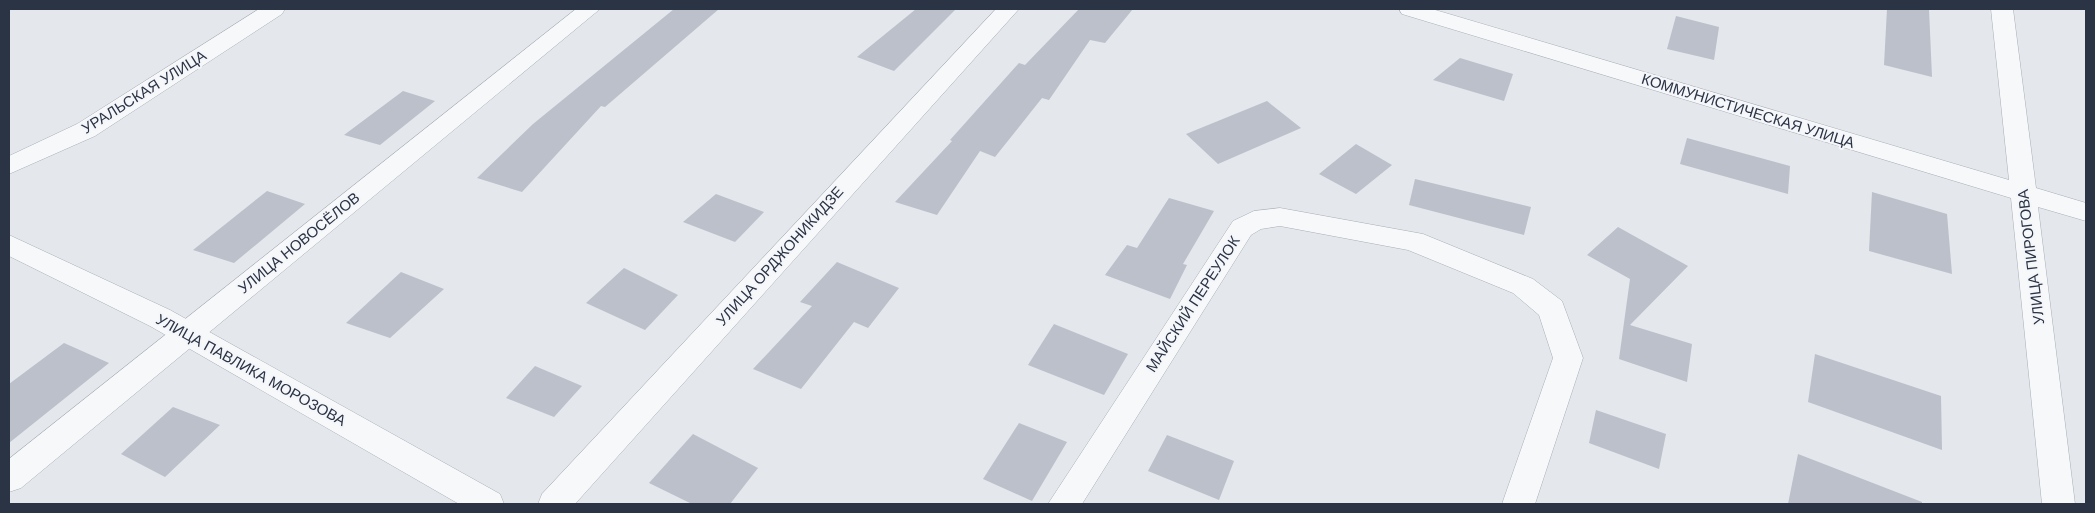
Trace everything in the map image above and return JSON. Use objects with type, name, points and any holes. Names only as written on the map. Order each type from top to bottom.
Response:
[{"type":"street","name":"УРАЛЬСКАЯ УЛИЦА","points":[[9,166],[86,130],[274,9]]},
{"type":"street","name":"УЛИЦА НОВОСЁЛОВ","points":[[9,478],[589,9]]},
{"type":"street","name":"УЛИЦА ОРДЖОНИКИДЗЕ","points":[[554,504],[1008,9]]},
{"type":"street","name":"КОММУНИСТИЧЕСКАЯ УЛИЦА","points":[[1410,9],[2086,212]]},
{"type":"street","name":"УЛИЦА ПИРОГОВА","points":[[2002,9],[2059,504]]},
{"type":"street","name":"МАЙСКИЙ ПЕРЕУЛОК","points":[[1064,504],[1242,228],[1254,220],[1280,217],[1413,241],[1523,286],[1552,309],[1568,358],[1519,504]]},
{"type":"street","name":"УЛИЦА ПАВЛИКА МОРОЗОВА","points":[[9,245],[186,333],[488,504]]},
{"type":"building","points":[[674,9],[719,9],[605,107],[601,106],[522,192],[477,178],[533,124]]},
{"type":"building","points":[[916,9],[956,9],[894,71],[857,57]]},
{"type":"building","points":[[1079,9],[1133,9],[1105,43],[1090,40],[1049,100],[1042,98],[995,157],[980,151],[937,215],[895,202],[952,141],[950,140],[1019,63],[1025,65]]},
{"type":"building","points":[[1887,9],[1929,9],[1932,77],[1884,65]]},
{"type":"building","points":[[1676,16],[1719,27],[1714,60],[1667,49]]},
{"type":"building","points":[[1460,58],[1513,74],[1504,101],[1433,80]]},
{"type":"building","points":[[403,91],[435,101],[380,145],[344,135]]},
{"type":"building","points":[[1267,101],[1301,128],[1218,164],[1186,134]]},
{"type":"building","points":[[1687,138],[1790,166],[1788,194],[1680,164]]},
{"type":"building","points":[[1356,144],[1392,165],[1356,194],[1319,174]]},
{"type":"building","points":[[1415,179],[1531,207],[1524,235],[1409,205]]},
{"type":"building","points":[[267,191],[305,204],[234,263],[193,250]]},
{"type":"building","points":[[1872,192],[1947,214],[1952,274],[1869,251]]},
{"type":"building","points":[[716,194],[764,212],[735,242],[683,222]]},
{"type":"building","points":[[1169,198],[1214,211],[1183,264],[1187,265],[1170,299],[1105,275],[1127,245],[1137,248]]},
{"type":"building","points":[[1618,227],[1688,266],[1630,325],[1692,344],[1687,382],[1619,359],[1630,279],[1587,255]]},
{"type":"building","points":[[837,262],[899,288],[868,328],[854,322],[801,389],[753,369],[812,306],[800,302]]},
{"type":"building","points":[[624,268],[678,295],[645,330],[586,303]]},
{"type":"building","points":[[401,272],[444,289],[390,338],[346,323]]},
{"type":"building","points":[[1054,324],[1128,354],[1104,395],[1028,365]]},
{"type":"building","points":[[64,343],[109,363],[9,443],[9,384]]},
{"type":"building","points":[[1815,354],[1941,396],[1942,450],[1808,402]]},
{"type":"building","points":[[535,366],[582,386],[554,417],[506,398]]},
{"type":"building","points":[[173,407],[220,425],[165,477],[121,454]]},
{"type":"building","points":[[1596,410],[1666,434],[1659,469],[1589,443]]},
{"type":"building","points":[[1019,423],[1067,442],[1032,501],[983,479]]},
{"type":"building","points":[[693,434],[758,468],[730,504],[692,504],[649,483]]},
{"type":"building","points":[[1167,435],[1234,461],[1219,500],[1148,471]]},
{"type":"building","points":[[1798,454],[1922,502],[1922,504],[1788,504]]}]
